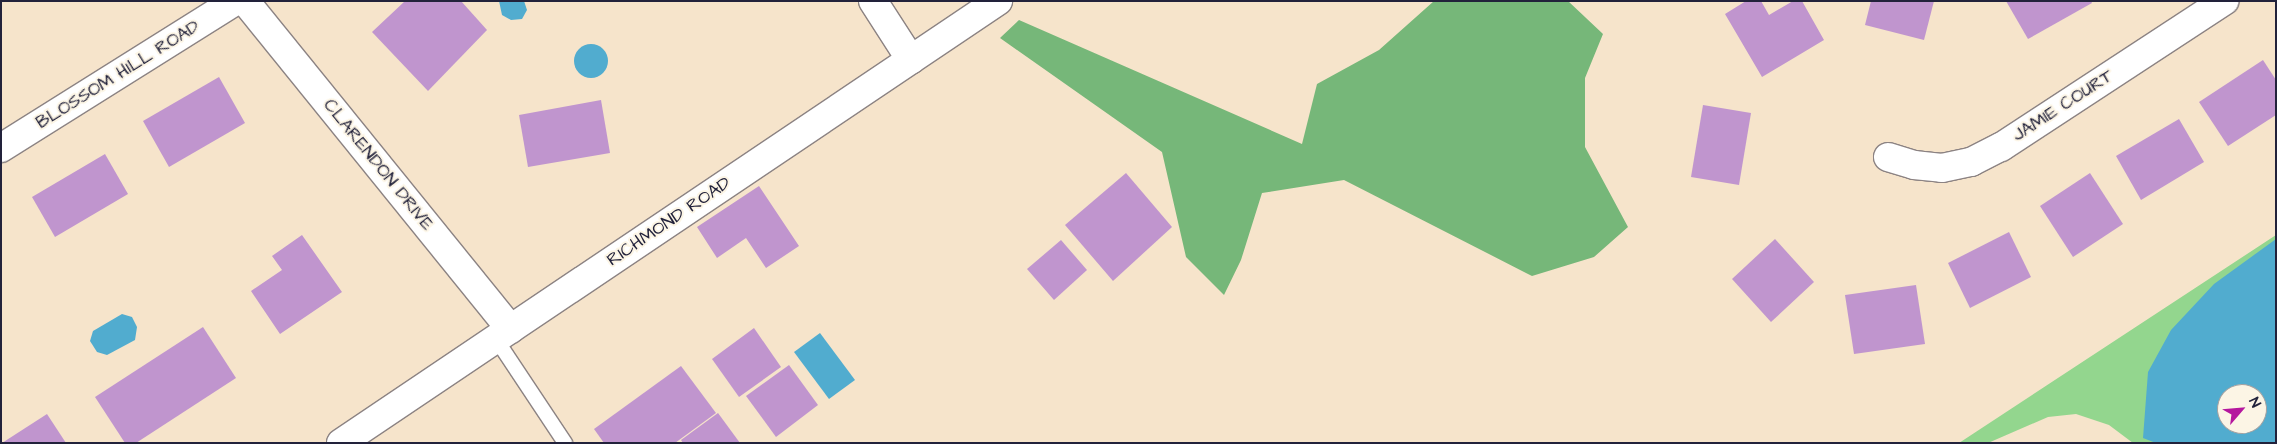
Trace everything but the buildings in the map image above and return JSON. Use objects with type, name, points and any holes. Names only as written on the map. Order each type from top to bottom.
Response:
[{"type":"street","name":"BLOSSOM HILL ROAD","points":[[1,148],[235,1]]},
{"type":"street","name":"CLARENDON DRIVE","points":[[245,1],[503,334]]},
{"type":"street","points":[[872,1],[911,60]]},
{"type":"street","name":"RICHMOND ROAD","points":[[341,443],[998,1]]},
{"type":"street","name":"JAMIE COURT","points":[[1888,157],[1914,166],[1942,168],[1971,162],[2001,147],[2224,1]]},
{"type":"lane","points":[[503,334],[565,443]]},
{"type":"green space","points":[[1434,1],[1568,1],[1603,34],[1585,78],[1585,147],[1628,227],[1594,257],[1532,276],[1344,180],[1262,193],[1241,260],[1224,295],[1186,257],[1162,152],[1000,38],[1019,20],[1302,144],[1317,84],[1379,50]]},
{"type":"green space","points":[[2276,235],[2276,443],[2133,443],[2109,425],[2076,414],[2048,417],[1988,443],[1959,443]]},
{"type":"water","points":[[499,1],[524,1],[527,10],[522,19],[511,20],[502,15]]},
{"type":"water","points":[[591,44],[603,49],[608,61],[603,73],[591,78],[579,73],[574,61],[579,49]]},
{"type":"water","points":[[2276,239],[2276,443],[2156,443],[2143,438],[2148,372],[2171,330],[2214,284]]},
{"type":"water","points":[[122,314],[132,317],[137,327],[135,340],[107,355],[97,352],[90,341],[93,331]]},
{"type":"water","points":[[820,333],[855,380],[829,399],[794,352]]}]
